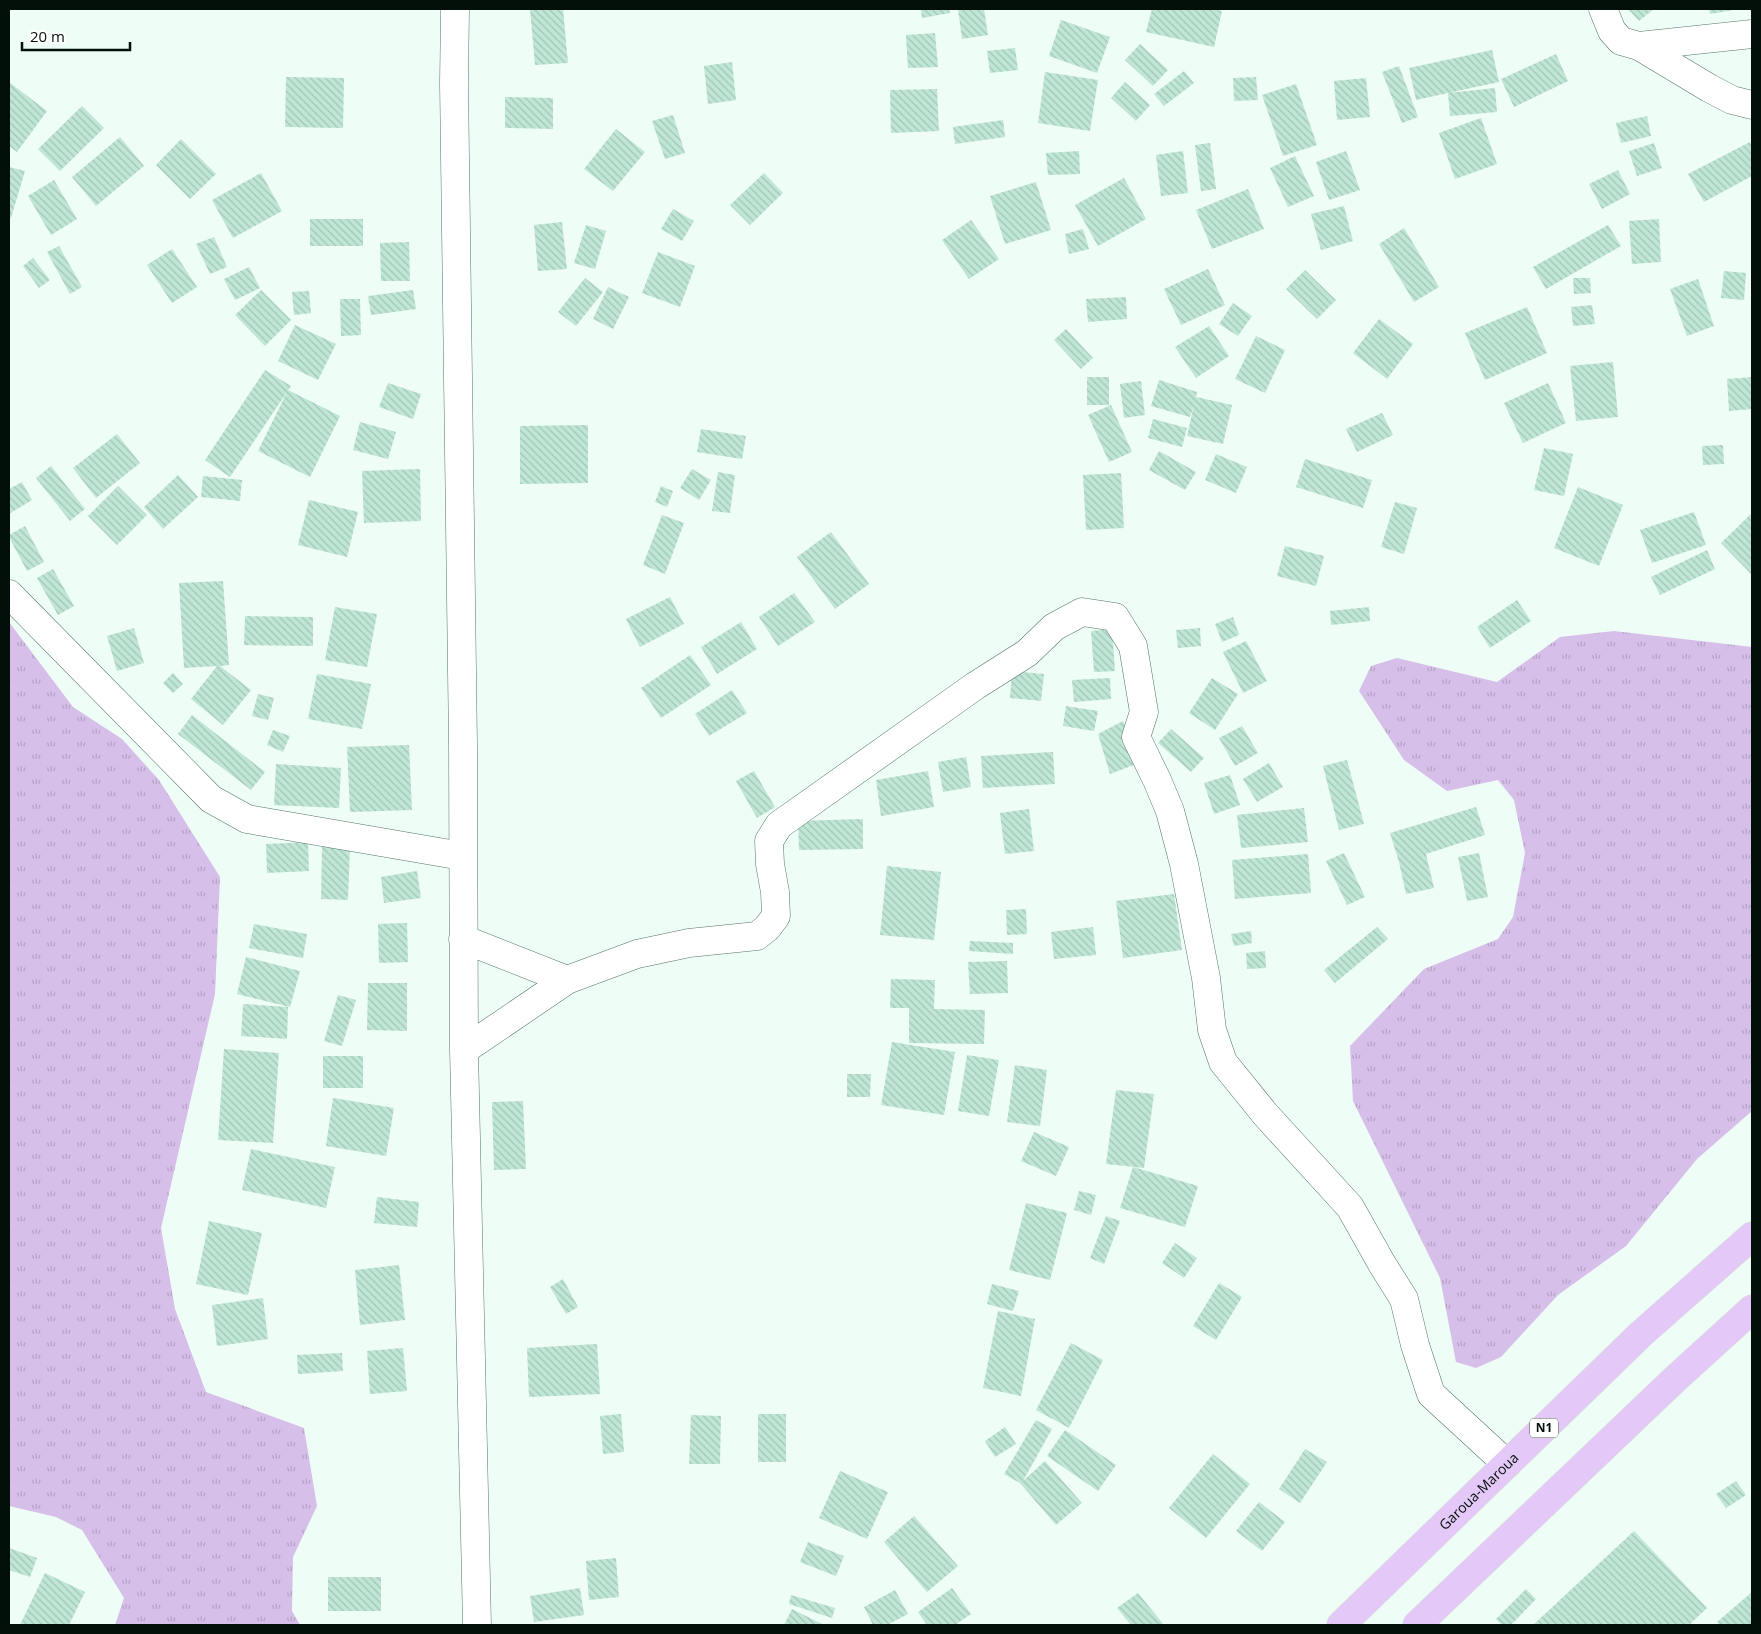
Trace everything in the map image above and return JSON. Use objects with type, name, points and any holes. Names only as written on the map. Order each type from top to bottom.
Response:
[{"type":"highway","name":"Garoua-Maroua","points":[[1340,1625],[1641,1334],[1752,1236]]},
{"type":"highway","points":[[1417,1625],[1673,1381],[1752,1309]]},
{"type":"street","points":[[455,9],[454,83],[462,696],[464,1050],[477,1625]]},
{"type":"street","points":[[1603,9],[1612,31],[1621,41],[1639,46],[1732,100],[1752,105]]},
{"type":"street","points":[[1639,46],[1752,34]]},
{"type":"street","points":[[9,594],[211,799],[247,819],[462,856]]},
{"type":"street","points":[[464,1050],[567,980],[637,954],[689,943],[757,936],[768,928],[776,916],[769,841],[778,825],[975,686],[1027,653],[1054,627],[1082,612],[1115,617],[1133,646],[1144,712],[1136,737],[1158,780],[1170,811],[1184,864],[1206,978],[1212,1030],[1223,1062],[1265,1114],[1350,1207],[1404,1299],[1415,1345],[1431,1394],[1507,1464]]},
{"type":"street","points":[[463,938],[567,980]]},
{"type":"green space","points":[[9,622],[73,707],[122,739],[159,780],[220,877],[215,994],[161,1228],[175,1309],[206,1392],[304,1428],[317,1506],[293,1557],[292,1611],[300,1625],[115,1625],[124,1598],[82,1530],[56,1517],[9,1506]]},
{"type":"green space","points":[[1614,631],[1752,647],[1752,1111],[1697,1159],[1626,1246],[1558,1295],[1501,1357],[1476,1368],[1456,1362],[1440,1278],[1353,1101],[1350,1046],[1424,969],[1498,939],[1513,917],[1525,853],[1514,800],[1498,780],[1447,791],[1404,760],[1359,691],[1371,666],[1397,658],[1497,682],[1560,637]]},
{"type":"building","points":[[530,9],[563,9],[568,63],[535,65]]},
{"type":"building","points":[[921,9],[949,9],[950,13],[922,18]]},
{"type":"building","points":[[958,9],[984,9],[988,35],[962,39]]},
{"type":"building","points":[[1152,9],[1213,9],[1222,11],[1214,47],[1146,32]]},
{"type":"building","points":[[1628,9],[1654,9],[1639,21]]},
{"type":"building","points":[[1709,9],[1734,9],[1734,10],[1710,14]]},
{"type":"building","points":[[1061,20],[1110,37],[1097,73],[1049,56]]},
{"type":"building","points":[[935,33],[938,67],[908,68],[906,35]]},
{"type":"building","points":[[1140,44],[1168,70],[1153,86],[1125,60]]},
{"type":"building","points":[[1015,48],[1018,70],[990,73],[987,51]]},
{"type":"building","points":[[1492,50],[1499,82],[1416,100],[1409,68]]},
{"type":"building","points":[[1556,54],[1568,81],[1514,107],[1501,79]]},
{"type":"building","points":[[732,62],[736,100],[708,104],[704,66]]},
{"type":"building","points":[[1399,66],[1418,117],[1402,123],[1382,72]]},
{"type":"building","points":[[1184,71],[1194,83],[1164,106],[1154,94]]},
{"type":"building","points":[[1045,72],[1098,80],[1090,131],[1038,123]]},
{"type":"building","points":[[286,77],[344,78],[343,128],[285,127]]},
{"type":"building","points":[[1256,77],[1258,100],[1234,101],[1233,78]]},
{"type":"building","points":[[1366,78],[1370,117],[1337,120],[1334,81]]},
{"type":"building","points":[[9,82],[47,111],[17,152],[9,146]]},
{"type":"building","points":[[1125,82],[1150,105],[1136,121],[1111,98]]},
{"type":"building","points":[[1296,84],[1317,145],[1283,156],[1262,95]]},
{"type":"building","points":[[1495,88],[1497,112],[1450,116],[1448,93]]},
{"type":"building","points":[[937,89],[939,131],[891,133],[890,90]]},
{"type":"building","points":[[505,97],[553,98],[553,129],[505,128]]},
{"type":"building","points":[[82,106],[104,128],[60,171],[38,149]]},
{"type":"building","points":[[673,115],[685,153],[665,159],[652,121]]},
{"type":"building","points":[[1647,116],[1651,136],[1621,143],[1616,123]]},
{"type":"building","points":[[1481,118],[1497,164],[1455,179],[1439,133]]},
{"type":"building","points":[[1003,120],[1005,137],[955,144],[953,127]]},
{"type":"building","points":[[616,129],[645,152],[613,191],[584,169]]},
{"type":"building","points":[[120,137],[144,166],[96,206],[72,177]]},
{"type":"building","points":[[181,139],[216,174],[190,199],[156,165]]},
{"type":"building","points":[[1750,142],[1752,147],[1752,176],[1704,202],[1688,174]]},
{"type":"building","points":[[1210,143],[1216,189],[1201,191],[1195,145]]},
{"type":"building","points":[[1654,143],[1662,168],[1637,176],[1629,151]]},
{"type":"building","points":[[1079,151],[1080,174],[1048,175],[1046,153]]},
{"type":"building","points":[[1183,151],[1188,193],[1161,196],[1156,155]]},
{"type":"building","points":[[1346,151],[1360,190],[1329,200],[1316,162]]},
{"type":"building","points":[[1295,156],[1314,196],[1288,207],[1270,168]]},
{"type":"building","points":[[9,167],[25,171],[11,218],[9,218]]},
{"type":"building","points":[[1618,170],[1630,194],[1602,209],[1589,184]]},
{"type":"building","points":[[261,173],[282,211],[233,238],[212,200]]},
{"type":"building","points":[[764,173],[783,193],[750,225],[730,205]]},
{"type":"building","points":[[1124,178],[1146,219],[1098,246],[1075,205]]},
{"type":"building","points":[[54,180],[77,219],[51,235],[28,196]]},
{"type":"building","points":[[1036,182],[1051,230],[1005,244],[990,196]]},
{"type":"building","points":[[1248,189],[1264,229],[1212,249],[1196,210]]},
{"type":"building","points":[[1344,206],[1353,241],[1321,250],[1311,214]]},
{"type":"building","points":[[673,209],[694,221],[682,241],[661,229]]},
{"type":"building","points":[[310,219],[363,219],[363,246],[310,246]]},
{"type":"building","points":[[1659,219],[1661,262],[1632,264],[1629,221]]},
{"type":"building","points":[[971,220],[999,259],[969,279],[942,240]]},
{"type":"building","points":[[562,222],[567,269],[538,271],[534,225]]},
{"type":"building","points":[[586,225],[606,231],[595,269],[574,263]]},
{"type":"building","points":[[1608,225],[1621,246],[1546,289],[1533,267]]},
{"type":"building","points":[[1404,228],[1439,287],[1414,302],[1379,244]]},
{"type":"building","points":[[1083,229],[1089,249],[1069,254],[1065,234]]},
{"type":"building","points":[[214,237],[227,267],[210,274],[196,244]]},
{"type":"building","points":[[409,242],[410,281],[381,281],[380,243]]},
{"type":"building","points":[[59,246],[82,287],[70,294],[47,252]]},
{"type":"building","points":[[172,249],[197,287],[172,303],[147,265]]},
{"type":"building","points":[[658,252],[695,266],[680,307],[642,293]]},
{"type":"building","points":[[33,258],[50,280],[39,288],[23,266]]},
{"type":"building","points":[[249,267],[260,288],[235,300],[224,279]]},
{"type":"building","points":[[1208,269],[1225,305],[1181,325],[1164,289]]},
{"type":"building","points":[[1305,270],[1336,300],[1317,319],[1286,289]]},
{"type":"building","points":[[1724,271],[1746,273],[1744,300],[1721,298]]},
{"type":"building","points":[[585,278],[603,292],[576,326],[558,312]]},
{"type":"building","points":[[1573,278],[1590,278],[1591,293],[1574,294]]},
{"type":"building","points":[[1698,279],[1714,326],[1687,336],[1670,289]]},
{"type":"building","points":[[608,287],[629,297],[613,329],[593,319]]},
{"type":"building","points":[[261,290],[291,320],[265,346],[235,315]]},
{"type":"building","points":[[413,290],[416,309],[371,315],[368,296]]},
{"type":"building","points":[[309,291],[311,313],[294,315],[292,292]]},
{"type":"building","points":[[1126,297],[1127,319],[1088,322],[1086,299]]},
{"type":"building","points":[[340,299],[360,299],[361,335],[341,336]]},
{"type":"building","points":[[1233,303],[1252,316],[1238,336],[1219,324]]},
{"type":"building","points":[[1592,305],[1595,324],[1573,326],[1571,307]]},
{"type":"building","points":[[1527,307],[1547,353],[1485,380],[1465,333]]},
{"type":"building","points":[[1379,319],[1413,344],[1387,379],[1353,353]]},
{"type":"building","points":[[295,325],[336,344],[318,380],[278,361]]},
{"type":"building","points":[[1209,326],[1229,356],[1196,378],[1175,347]]},
{"type":"building","points":[[1066,329],[1093,358],[1081,369],[1054,340]]},
{"type":"building","points":[[1256,336],[1285,350],[1265,393],[1235,379]]},
{"type":"building","points":[[1613,362],[1618,417],[1576,421],[1570,366]]},
{"type":"building","points":[[265,370],[291,386],[230,477],[205,460]]},
{"type":"building","points":[[1087,377],[1109,377],[1109,405],[1087,405]]},
{"type":"building","points":[[1752,377],[1752,409],[1729,411],[1727,379]]},
{"type":"building","points":[[1159,380],[1197,392],[1196,397],[1232,405],[1223,444],[1187,436],[1194,405],[1190,417],[1151,406]]},
{"type":"building","points":[[1141,381],[1145,415],[1124,418],[1120,384]]},
{"type":"building","points":[[388,383],[421,394],[413,419],[379,407]]},
{"type":"building","points":[[1548,383],[1566,423],[1523,443],[1504,403]]},
{"type":"building","points":[[288,390],[340,416],[310,477],[258,451]]},
{"type":"building","points":[[1111,405],[1132,452],[1109,462],[1088,415]]},
{"type":"building","points":[[1382,413],[1393,435],[1357,452],[1346,429]]},
{"type":"building","points":[[1153,419],[1187,428],[1182,447],[1148,438]]},
{"type":"building","points":[[360,422],[396,432],[388,459],[353,450]]},
{"type":"building","points":[[588,425],[588,483],[520,484],[520,426]]},
{"type":"building","points":[[701,429],[746,436],[742,459],[697,452]]},
{"type":"building","points":[[117,434],[140,463],[96,498],[73,468]]},
{"type":"building","points":[[1723,445],[1724,464],[1703,465],[1702,446]]},
{"type":"building","points":[[1544,448],[1573,454],[1564,496],[1534,490]]},
{"type":"building","points":[[1159,451],[1196,472],[1185,490],[1149,470]]},
{"type":"building","points":[[1216,454],[1247,467],[1236,493],[1205,480]]},
{"type":"building","points":[[1305,459],[1372,480],[1363,508],[1296,487]]},
{"type":"building","points":[[51,466],[85,509],[70,521],[36,478]]},
{"type":"building","points":[[420,469],[421,521],[364,523],[362,471]]},
{"type":"building","points":[[692,469],[711,480],[699,500],[680,488]]},
{"type":"building","points":[[718,472],[735,475],[730,513],[712,511]]},
{"type":"building","points":[[1121,473],[1124,528],[1086,530],[1083,475]]},
{"type":"building","points":[[178,475],[198,497],[163,529],[144,507]]},
{"type":"building","points":[[203,476],[242,480],[240,501],[201,497]]},
{"type":"building","points":[[22,482],[32,500],[9,514],[9,489]]},
{"type":"building","points":[[118,486],[147,515],[117,545],[88,516]]},
{"type":"building","points":[[661,486],[673,491],[667,507],[655,502]]},
{"type":"building","points":[[1578,487],[1623,505],[1599,566],[1554,548]]},
{"type":"building","points":[[309,500],[358,512],[347,557],[298,545]]},
{"type":"building","points":[[1395,502],[1417,508],[1404,554],[1381,547]]},
{"type":"building","points":[[1694,512],[1706,545],[1652,563],[1640,530]]},
{"type":"building","points":[[1752,513],[1752,575],[1721,543]]},
{"type":"building","points":[[662,515],[684,523],[665,574],[643,565]]},
{"type":"building","points":[[25,526],[44,562],[27,571],[9,537],[9,535]]},
{"type":"building","points":[[831,532],[869,584],[835,609],[797,557]]},
{"type":"building","points":[[1285,546],[1324,556],[1316,586],[1277,576]]},
{"type":"building","points":[[1707,550],[1715,569],[1660,595],[1651,577]]},
{"type":"building","points":[[53,569],[74,606],[58,615],[37,578]]},
{"type":"building","points":[[223,581],[229,665],[220,666],[251,690],[223,725],[191,699],[217,666],[184,668],[179,583]]},
{"type":"building","points":[[794,593],[815,622],[778,646],[759,617]]},
{"type":"building","points":[[670,597],[684,624],[640,647],[626,619]]},
{"type":"building","points":[[1517,600],[1531,621],[1490,648],[1477,627]]},
{"type":"building","points":[[335,607],[377,614],[367,667],[325,660]]},
{"type":"building","points":[[1369,607],[1370,621],[1331,625],[1330,611]]},
{"type":"building","points":[[245,616],[313,617],[313,646],[244,645]]},
{"type":"building","points":[[1233,617],[1239,635],[1222,642],[1215,624]]},
{"type":"building","points":[[741,622],[757,649],[717,674],[701,647]]},
{"type":"building","points":[[134,628],[144,663],[117,671],[107,636]]},
{"type":"building","points":[[1200,628],[1201,646],[1178,648],[1176,630]]},
{"type":"building","points":[[1112,629],[1115,671],[1094,672],[1091,631]]},
{"type":"building","points":[[1246,641],[1267,681],[1243,693],[1223,652]]},
{"type":"building","points":[[690,655],[711,685],[661,718],[641,688]]},
{"type":"building","points":[[1012,671],[1044,674],[1041,701],[1010,698]]},
{"type":"building","points":[[173,673],[183,684],[173,693],[163,683]]},
{"type":"building","points":[[317,674],[371,684],[362,729],[308,719]]},
{"type":"building","points":[[1110,678],[1111,699],[1074,702],[1072,680]]},
{"type":"building","points":[[1212,678],[1238,694],[1215,730],[1189,713]]},
{"type":"building","points":[[732,690],[747,713],[709,736],[695,714]]},
{"type":"building","points":[[258,694],[274,698],[268,720],[252,716]]},
{"type":"building","points":[[1066,706],[1098,711],[1094,731],[1063,726]]},
{"type":"building","points":[[192,715],[265,772],[251,790],[178,734]]},
{"type":"building","points":[[1123,721],[1139,763],[1110,774],[1098,734]]},
{"type":"building","points":[[1242,726],[1258,753],[1235,766],[1219,738]]},
{"type":"building","points":[[1171,729],[1204,758],[1191,772],[1158,743]]},
{"type":"building","points":[[273,730],[290,736],[283,752],[267,745]]},
{"type":"building","points":[[409,745],[412,810],[350,812],[347,747]]},
{"type":"building","points":[[1053,752],[1055,784],[983,788],[981,756]]},
{"type":"building","points":[[966,757],[971,787],[943,792],[938,762]]},
{"type":"building","points":[[1347,760],[1364,824],[1339,830],[1323,766]]},
{"type":"building","points":[[1269,763],[1283,787],[1257,802],[1243,779]]},
{"type":"building","points":[[276,764],[341,768],[339,808],[274,805]]},
{"type":"building","points":[[754,771],[775,807],[757,818],[736,781]]},
{"type":"building","points":[[928,771],[934,807],[881,816],[876,780]]},
{"type":"building","points":[[1230,775],[1240,805],[1214,814],[1204,783]]},
{"type":"building","points":[[1476,807],[1485,835],[1426,854],[1434,888],[1406,894],[1390,833]]},
{"type":"building","points":[[1304,808],[1308,842],[1241,848],[1237,815]]},
{"type":"building","points":[[1029,809],[1034,851],[1005,854],[1000,813]]},
{"type":"building","points":[[863,819],[863,849],[799,850],[798,821]]},
{"type":"building","points":[[308,842],[309,871],[267,873],[266,844]]},
{"type":"building","points":[[322,845],[350,846],[348,900],[321,899]]},
{"type":"building","points":[[1344,853],[1365,897],[1347,905],[1326,861]]},
{"type":"building","points":[[1479,853],[1488,897],[1467,901],[1458,857]]},
{"type":"building","points":[[1308,854],[1311,893],[1235,899],[1232,860]]},
{"type":"building","points":[[887,866],[941,872],[934,940],[880,935]]},
{"type":"building","points":[[417,871],[421,898],[384,903],[381,877]]},
{"type":"building","points":[[1174,894],[1182,950],[1123,958],[1116,901]]},
{"type":"building","points":[[1026,909],[1027,934],[1007,935],[1006,910]]},
{"type":"building","points":[[407,923],[408,962],[379,963],[378,924]]},
{"type":"building","points":[[254,924],[307,934],[303,958],[249,948]]},
{"type":"building","points":[[1093,927],[1096,955],[1054,959],[1051,932]]},
{"type":"building","points":[[1377,927],[1388,939],[1335,983],[1324,970]]},
{"type":"building","points":[[1251,931],[1252,943],[1234,946],[1231,934]]},
{"type":"building","points":[[970,941],[1013,943],[1013,954],[969,951]]},
{"type":"building","points":[[1265,951],[1266,968],[1247,969],[1246,953]]},
{"type":"building","points":[[246,957],[300,971],[290,1007],[237,994]]},
{"type":"building","points":[[1007,961],[1008,993],[970,994],[968,962]]},
{"type":"building","points":[[891,979],[935,980],[934,1009],[985,1010],[984,1044],[909,1043],[909,1008],[890,1008]]},
{"type":"building","points":[[368,983],[407,983],[407,1031],[367,1030]]},
{"type":"building","points":[[338,995],[356,1000],[342,1046],[324,1041]]},
{"type":"building","points":[[243,1004],[288,1007],[287,1039],[241,1036]]},
{"type":"building","points":[[892,1042],[955,1052],[944,1115],[881,1105]]},
{"type":"building","points":[[224,1049],[279,1053],[273,1143],[218,1140]]},
{"type":"building","points":[[967,1055],[999,1060],[989,1116],[958,1111]]},
{"type":"building","points":[[323,1056],[363,1056],[363,1088],[323,1088]]},
{"type":"building","points":[[1015,1065],[1047,1070],[1040,1126],[1007,1122]]},
{"type":"building","points":[[847,1074],[871,1074],[870,1097],[847,1097]]},
{"type":"building","points":[[1116,1090],[1154,1094],[1144,1168],[1106,1164]]},
{"type":"building","points":[[333,1098],[394,1108],[386,1156],[326,1146]]},
{"type":"building","points":[[523,1101],[526,1169],[494,1170],[492,1102]]},
{"type":"building","points":[[1034,1132],[1069,1147],[1056,1176],[1021,1161]]},
{"type":"building","points":[[251,1149],[335,1167],[326,1208],[242,1190]]},
{"type":"building","points":[[1133,1167],[1198,1186],[1185,1227],[1120,1208]]},
{"type":"building","points":[[1079,1191],[1096,1195],[1091,1215],[1074,1210]]},
{"type":"building","points":[[377,1197],[419,1202],[417,1227],[374,1223]]},
{"type":"building","points":[[1026,1203],[1067,1213],[1050,1280],[1009,1270]]},
{"type":"building","points":[[1106,1216],[1120,1221],[1104,1264],[1090,1258]]},
{"type":"building","points":[[209,1221],[262,1233],[248,1295],[196,1284]]},
{"type":"building","points":[[1175,1243],[1197,1258],[1184,1278],[1162,1263]]},
{"type":"building","points":[[399,1265],[405,1320],[360,1325],[355,1270]]},
{"type":"building","points":[[563,1279],[578,1307],[566,1314],[550,1287]]},
{"type":"building","points":[[1219,1283],[1242,1297],[1216,1340],[1193,1326]]},
{"type":"building","points":[[992,1284],[1019,1291],[1013,1311],[987,1304]]},
{"type":"building","points":[[263,1298],[268,1339],[217,1346],[212,1305]]},
{"type":"building","points":[[998,1311],[1035,1319],[1021,1396],[983,1388]]},
{"type":"building","points":[[1071,1343],[1103,1360],[1069,1428],[1036,1410]]},
{"type":"building","points":[[597,1344],[600,1394],[529,1397],[527,1348]]},
{"type":"building","points":[[403,1348],[407,1391],[370,1394],[367,1351]]},
{"type":"building","points":[[342,1353],[343,1371],[298,1374],[297,1355]]},
{"type":"building","points":[[621,1414],[624,1452],[603,1454],[600,1416]]},
{"type":"building","points":[[758,1414],[786,1414],[786,1462],[758,1462]]},
{"type":"building","points":[[691,1415],[721,1416],[720,1464],[689,1464]]},
{"type":"building","points":[[1036,1420],[1052,1429],[1023,1481],[1045,1461],[1082,1503],[1056,1525],[1020,1483],[1004,1474]]},
{"type":"building","points":[[1005,1427],[1016,1444],[995,1457],[985,1441]]},
{"type":"building","points":[[1065,1430],[1116,1465],[1098,1491],[1047,1456]]},
{"type":"building","points":[[1305,1449],[1327,1462],[1300,1503],[1279,1489]]},
{"type":"building","points":[[1213,1454],[1250,1484],[1206,1538],[1169,1508]]},
{"type":"building","points":[[840,1471],[888,1492],[867,1539],[819,1518]]},
{"type":"building","points":[[1736,1481],[1746,1495],[1726,1508],[1716,1494]]},
{"type":"building","points":[[1259,1502],[1285,1522],[1262,1551],[1236,1531]]},
{"type":"building","points":[[914,1516],[958,1566],[927,1592],[884,1542]]},
{"type":"building","points":[[1634,1531],[1707,1608],[1689,1625],[1533,1625]]},
{"type":"building","points":[[808,1542],[844,1556],[836,1576],[800,1562]]},
{"type":"building","points":[[9,1548],[37,1558],[30,1577],[9,1570]]},
{"type":"building","points":[[616,1558],[619,1597],[589,1600],[586,1561]]},
{"type":"building","points":[[45,1573],[85,1592],[69,1625],[20,1625]]},
{"type":"building","points":[[328,1577],[381,1577],[381,1611],[328,1611]]},
{"type":"building","points":[[580,1588],[584,1615],[534,1622],[530,1596]]},
{"type":"building","points":[[952,1588],[971,1614],[955,1625],[927,1625],[918,1612]]},
{"type":"building","points":[[1526,1589],[1536,1599],[1511,1625],[1502,1625],[1496,1619]]},
{"type":"building","points":[[895,1590],[908,1614],[887,1625],[873,1625],[864,1607]]},
{"type":"building","points":[[1752,1592],[1752,1625],[1720,1625],[1717,1622]]},
{"type":"building","points":[[1138,1593],[1164,1625],[1131,1625],[1117,1608]]},
{"type":"building","points":[[791,1595],[835,1608],[832,1618],[789,1604]]},
{"type":"building","points":[[792,1609],[824,1625],[784,1625]]}]
